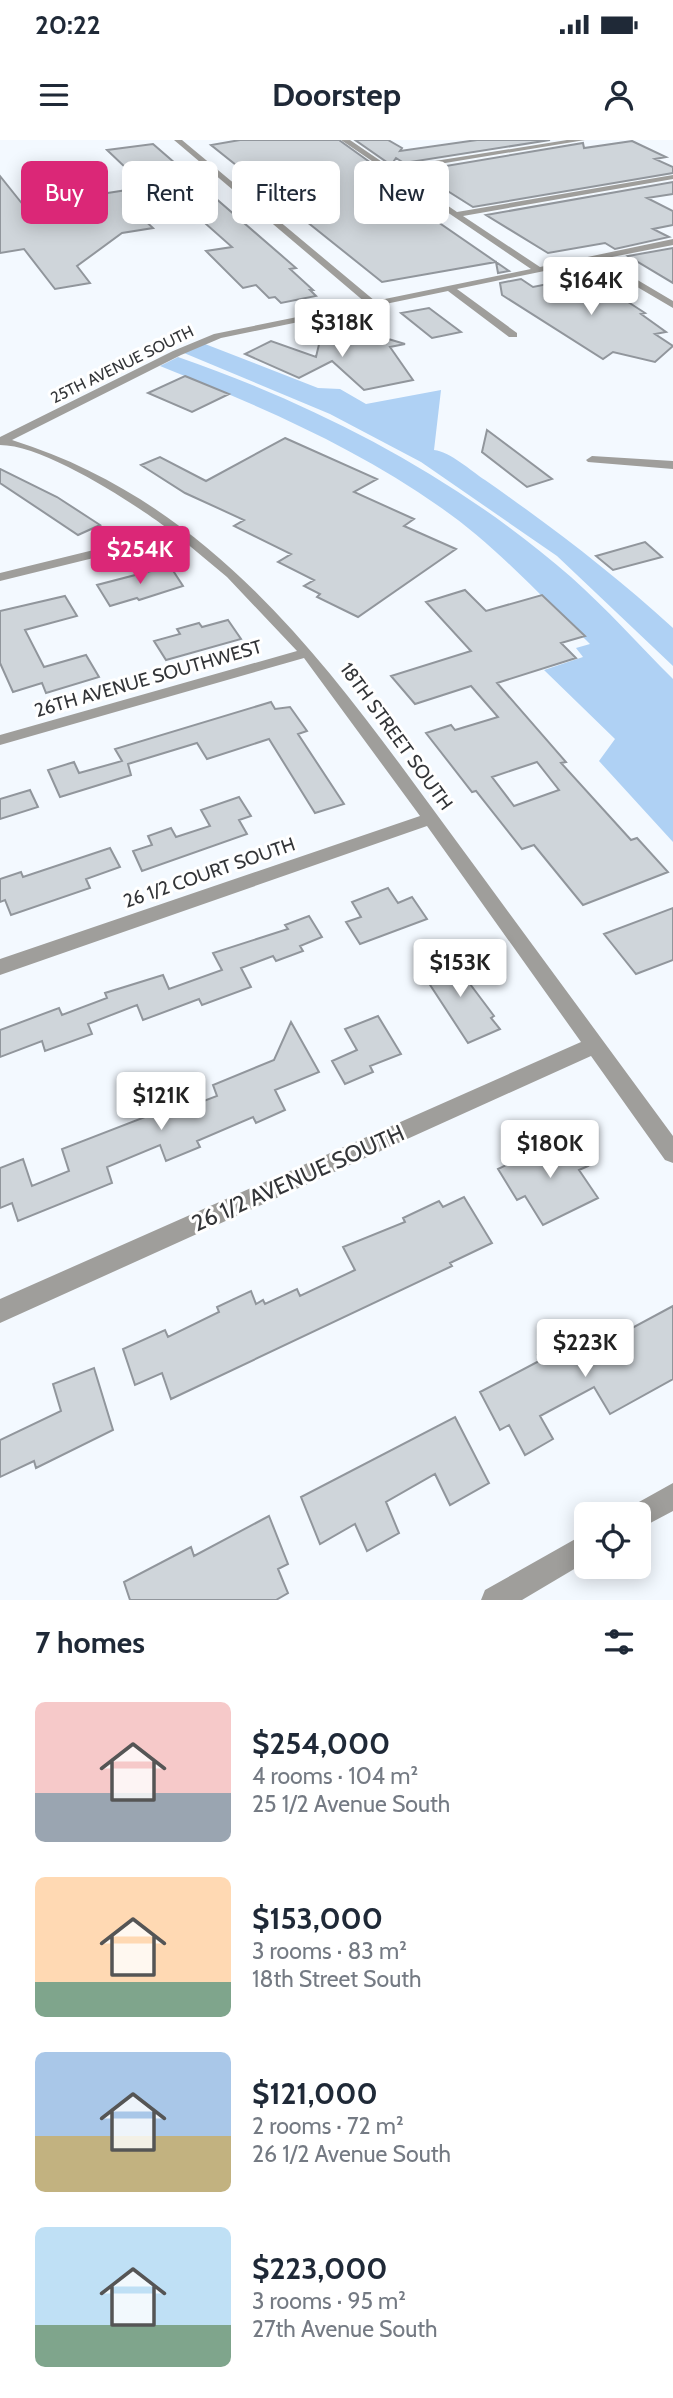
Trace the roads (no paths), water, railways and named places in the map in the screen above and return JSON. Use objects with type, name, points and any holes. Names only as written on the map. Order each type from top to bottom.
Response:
[{"type":"street","points":[[178,140],[371,302]]},
{"type":"street","points":[[345,140],[376,161]]},
{"type":"street","points":[[447,161],[581,140]]},
{"type":"street","points":[[458,214],[673,177]]},
{"type":"street","points":[[449,208],[537,269]]},
{"type":"street","name":"25TH AVENUE SOUTH","points":[[1,441],[193,345],[246,328],[673,242]]},
{"type":"street","points":[[594,258],[673,305]]},
{"type":"street","points":[[448,287],[513,335]]},
{"type":"street","name":"18TH STREET SOUTH","points":[[1,441],[20,445],[85,473],[135,501],[217,558],[306,653],[432,818],[673,1153]]},
{"type":"street","points":[[592,460],[673,465]]},
{"type":"street","points":[[0,578],[182,532]]},
{"type":"street","name":"26TH AVENUE SOUTHWEST","points":[[0,740],[306,653]]},
{"type":"street","name":"26 1/2 COURT SOUTH","points":[[0,967],[432,818]]},
{"type":"street","name":"26 1/2 AVENUE SOUTH","points":[[0,1311],[596,1045]]},
{"type":"street","points":[[651,1509],[673,1496]]},
{"type":"street","points":[[495,1600],[574,1554]]}]
